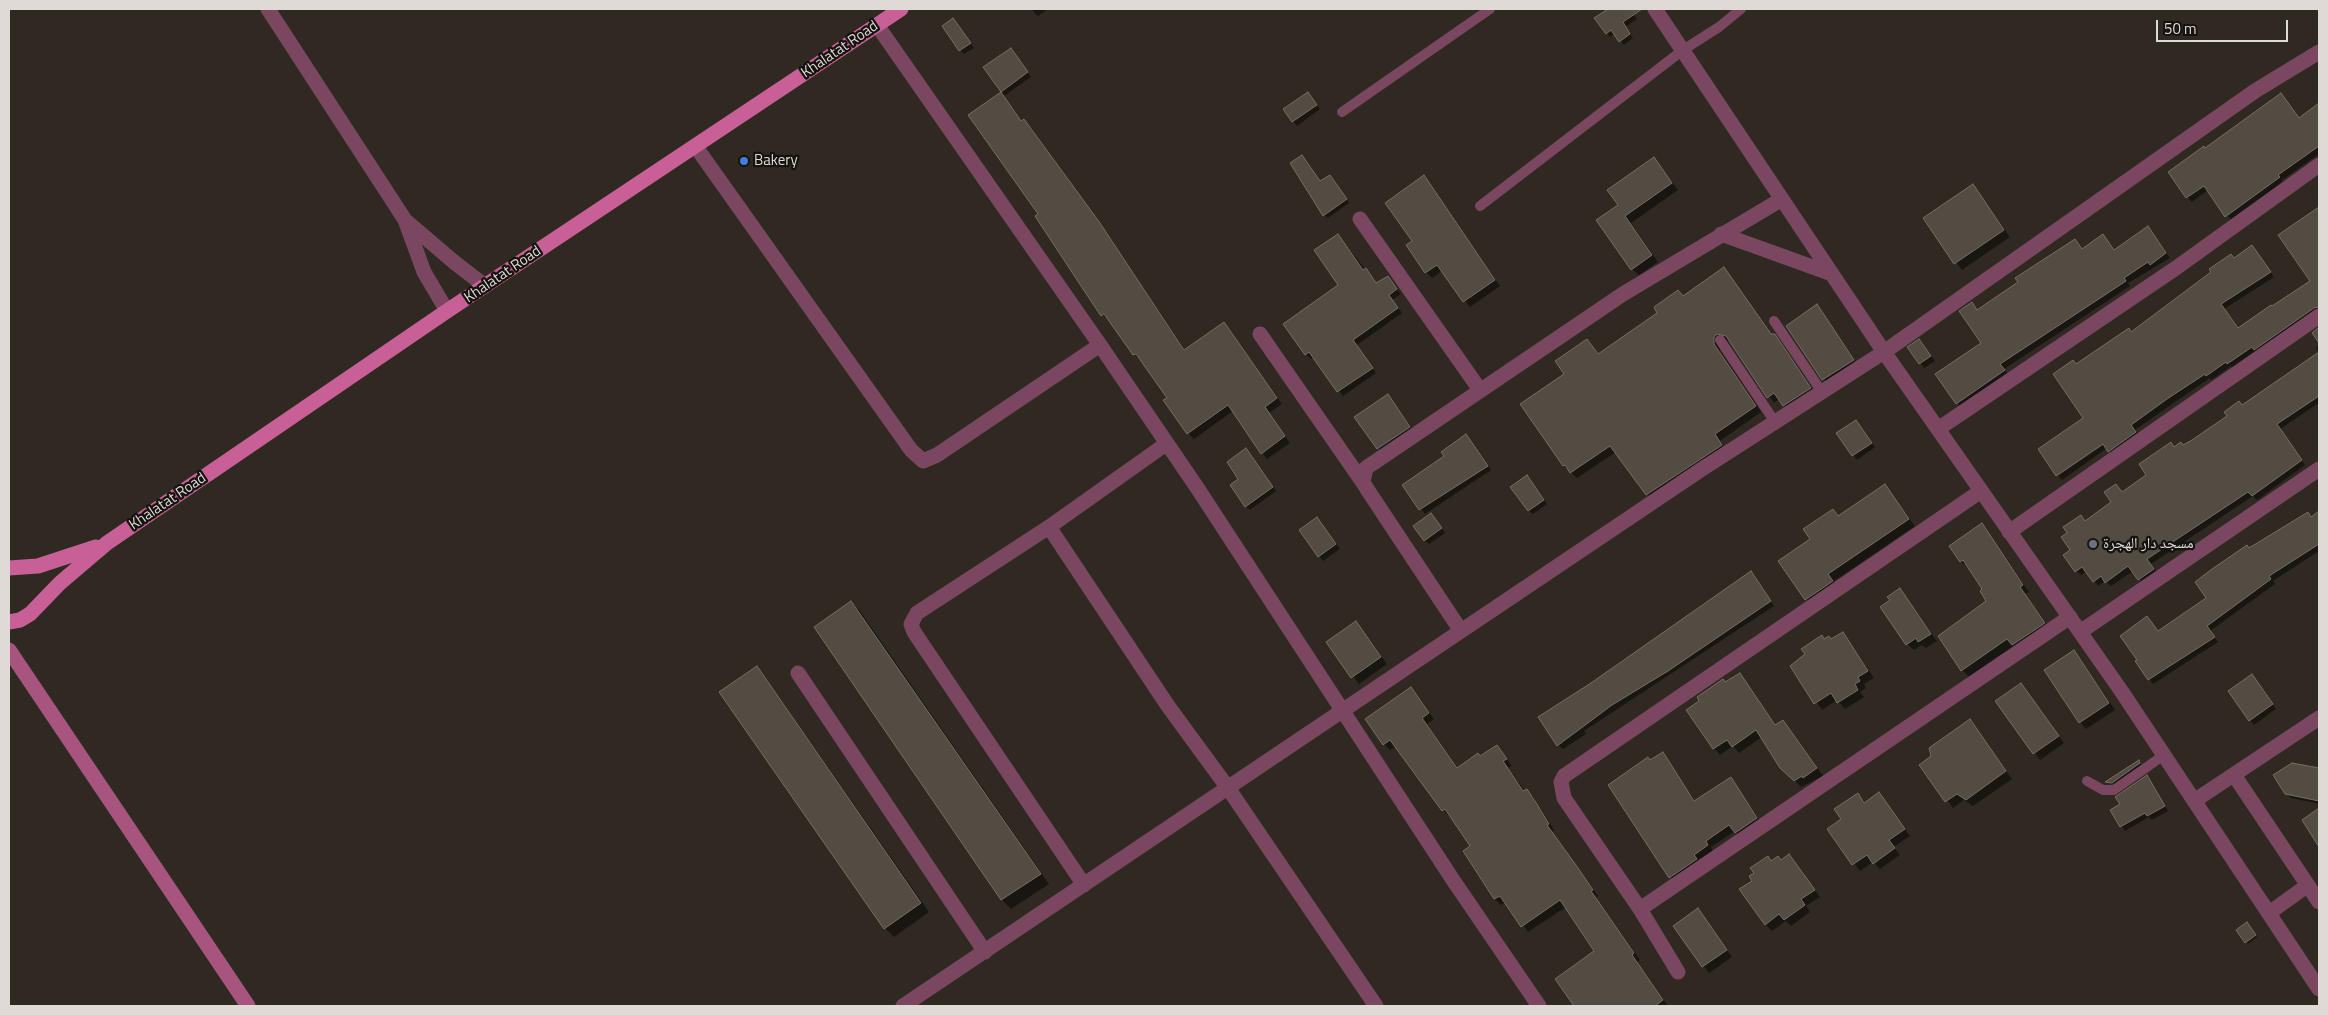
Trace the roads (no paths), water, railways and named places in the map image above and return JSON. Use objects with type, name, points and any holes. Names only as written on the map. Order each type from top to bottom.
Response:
[{"type":"main road","name":"Khalatat Road","points":[[107,543],[447,311],[901,9]]},
{"type":"main road","points":[[9,568],[38,566],[107,543]]},
{"type":"main road","points":[[9,622],[20,620],[30,614],[60,583],[107,543]]},
{"type":"main road","points":[[9,650],[248,1006]]},
{"type":"street","points":[[268,9],[405,220],[424,272],[447,311]]},
{"type":"street","points":[[1655,9],[1884,352],[2070,617],[2164,755],[2319,989]]},
{"type":"street","points":[[877,25],[1100,344],[1453,880],[1539,1006]]},
{"type":"street","points":[[903,1006],[1461,631],[1775,422],[1884,352],[2255,91],[2319,52]]},
{"type":"street","points":[[696,147],[911,450],[923,461],[937,455],[1100,344]]},
{"type":"street","points":[[1938,429],[2176,268],[2319,165]]},
{"type":"street","points":[[1367,489],[1363,482],[1366,468],[1623,294],[1782,199]]},
{"type":"street","points":[[1360,218],[1480,390]]},
{"type":"street","points":[[405,220],[485,286]]},
{"type":"street","points":[[1721,234],[1832,274]]},
{"type":"street","points":[[2010,532],[2319,316]]},
{"type":"street","points":[[1260,334],[1367,489],[1461,631]]},
{"type":"street","points":[[1084,885],[911,624],[917,613],[1049,527],[1166,444]]},
{"type":"street","points":[[2080,632],[2319,469]]},
{"type":"street","points":[[1678,972],[1640,909],[1564,798],[1561,782],[1564,776],[1981,491]]},
{"type":"street","points":[[1049,527],[1168,706],[1228,788],[1376,1006]]},
{"type":"street","points":[[1640,909],[2070,617]]},
{"type":"street","points":[[798,673],[984,952]]},
{"type":"street","points":[[2194,801],[2319,718]]},
{"type":"street","points":[[2234,775],[2319,902]]},
{"type":"street","points":[[2269,913],[2308,885]]},
{"type":"lane","points":[[1342,112],[1490,9]]},
{"type":"lane","points":[[1480,206],[1683,50],[1719,27],[1740,9]]},
{"type":"lane","points":[[1774,321],[1822,392]]},
{"type":"lane","points":[[1720,340],[1775,422]]},
{"type":"lane","points":[[2087,781],[2103,790],[2114,790],[2164,755]]},
{"type":"place","name":"Bakery","points":[[744,161]]},
{"type":"place","name":"مسجد دار الهجرة","points":[[2093,544]]}]
